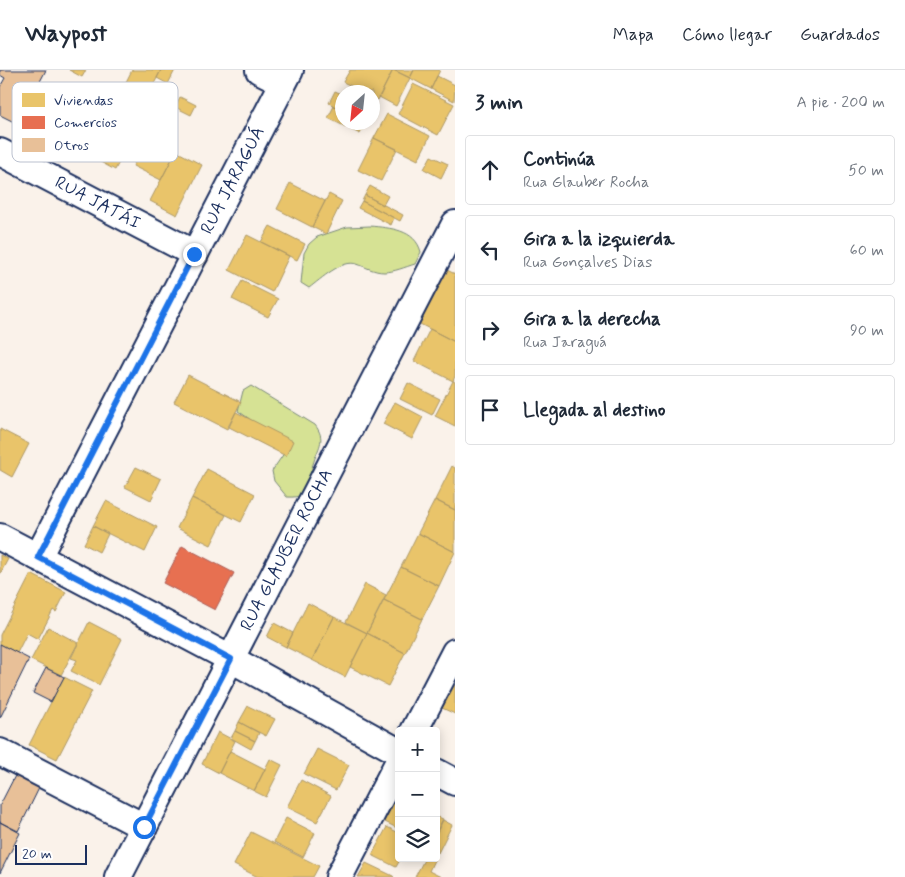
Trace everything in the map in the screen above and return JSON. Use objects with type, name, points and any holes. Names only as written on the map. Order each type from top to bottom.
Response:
[{"type":"street","points":[[259,70],[286,76]]},
{"type":"street","name":"RUA JARAGUÁ","points":[[38,557],[286,76]]},
{"type":"street","name":"RUA JATÁI","points":[[0,152],[12,158]]},
{"type":"street","name":"RUA JATÁI","points":[[19,162],[194,254]]},
{"type":"street","name":"RUA GLAUBER ROCHA","points":[[118,877],[455,224]]},
{"type":"street","points":[[0,537],[231,659],[395,750]]},
{"type":"street","points":[[416,727],[455,652]]},
{"type":"street","points":[[0,752],[144,827]]},
{"type":"street","points":[[339,877],[395,769]]},
{"type":"street","points":[[440,774],[455,782]]},
{"type":"green space","points":[[370,226],[393,229],[408,234],[418,244],[421,252],[415,264],[384,272],[357,264],[345,264],[309,288],[301,283],[304,253],[309,244],[317,237],[347,227]]},
{"type":"green space","points":[[251,386],[315,425],[320,434],[321,439],[308,486],[302,495],[287,497],[274,481],[272,471],[289,446],[238,411],[243,391]]},
{"type":"building: Viviendas","points":[[69,70],[86,70],[82,77]]},
{"type":"building: Viviendas","points":[[132,70],[161,70],[155,82],[126,82]]},
{"type":"building: Viviendas","points":[[161,70],[175,70],[169,82],[157,78]]},
{"type":"building: Viviendas","points":[[350,70],[393,70],[380,96],[380,85],[349,85],[343,82]]},
{"type":"building: Viviendas","points":[[393,70],[410,78],[396,106],[380,98]]},
{"type":"building: Viviendas","points":[[394,70],[414,70],[410,78]]},
{"type":"building: Viviendas","points":[[414,70],[440,70],[431,89],[410,78]]},
{"type":"building: Viviendas","points":[[437,76],[455,85],[454,101],[431,89]]},
{"type":"building: Viviendas","points":[[413,84],[454,104],[438,135],[398,114]]},
{"type":"building: Viviendas","points":[[335,91],[335,106],[329,103]]},
{"type":"building: Viviendas","points":[[180,97],[196,105],[191,115],[178,108]]},
{"type":"building: Viviendas","points":[[334,106],[335,106],[335,122],[328,118]]},
{"type":"building: Viviendas","points":[[387,114],[430,136],[418,160],[374,138]]},
{"type":"building: Viviendas","points":[[352,130],[362,130],[360,134]]},
{"type":"building: Viviendas","points":[[374,138],[397,149],[381,181],[358,170]]},
{"type":"building: Viviendas","points":[[178,152],[202,165],[177,215],[150,201],[170,162],[178,162]]},
{"type":"building: Viviendas","points":[[431,156],[448,164],[441,178],[424,169]]},
{"type":"building: Viviendas","points":[[101,162],[119,162],[115,170]]},
{"type":"building: Viviendas","points":[[135,162],[170,162],[161,180],[133,166]]},
{"type":"building: Viviendas","points":[[290,183],[325,201],[312,227],[277,209]]},
{"type":"building: Viviendas","points":[[370,186],[388,196],[383,205],[365,195]]},
{"type":"building: Viviendas","points":[[329,194],[342,201],[326,234],[312,227]]},
{"type":"building: Viviendas","points":[[365,195],[403,215],[400,221],[362,201]]},
{"type":"building: Viviendas","points":[[362,201],[394,218],[391,225],[358,208]]},
{"type":"building: Viviendas","points":[[270,226],[305,244],[297,260],[261,242]]},
{"type":"building: Viviendas","points":[[247,235],[289,256],[272,292],[229,270]]},
{"type":"building: Viviendas","points":[[445,269],[455,274],[455,342],[418,323]]},
{"type":"building: Viviendas","points":[[242,281],[278,299],[268,317],[232,299]]},
{"type":"building: Viviendas","points":[[430,329],[455,342],[455,376],[453,381],[414,361]]},
{"type":"building: Viviendas","points":[[188,375],[241,402],[227,429],[174,402]]},
{"type":"building: Viviendas","points":[[453,381],[455,382],[455,426],[435,416]]},
{"type":"building: Viviendas","points":[[408,383],[440,399],[432,415],[400,399]]},
{"type":"building: Viviendas","points":[[395,402],[423,417],[412,439],[383,424]]},
{"type":"building: Viviendas","points":[[236,412],[293,441],[286,456],[229,427]]},
{"type":"building: Viviendas","points":[[0,429],[29,444],[12,477],[0,470]]},
{"type":"building: Viviendas","points":[[452,466],[455,468],[455,510],[435,500]]},
{"type":"building: Viviendas","points":[[136,467],[161,479],[151,500],[125,487]]},
{"type":"building: Viviendas","points":[[207,469],[255,494],[241,522],[192,498]]},
{"type":"building: Viviendas","points":[[192,498],[226,515],[211,545],[177,528]]},
{"type":"building: Viviendas","points":[[435,500],[455,510],[455,552],[418,533]]},
{"type":"building: Viviendas","points":[[106,501],[157,527],[145,552],[93,526]]},
{"type":"building: Viviendas","points":[[93,526],[108,534],[99,552],[84,544]]},
{"type":"building: Viviendas","points":[[418,533],[455,552],[439,586],[401,567]]},
{"type":"building: Viviendas","points":[[0,555],[8,559],[0,574]]},
{"type":"building: Viviendas","points":[[401,567],[439,586],[422,619],[384,600]]},
{"type":"building: Viviendas","points":[[31,574],[66,592],[56,612],[53,610],[38,639],[27,633],[17,653],[0,644],[0,635]]},
{"type":"building: Viviendas","points":[[365,584],[386,595],[367,633],[346,622]]},
{"type":"building: Viviendas","points":[[384,600],[422,619],[405,653],[367,633]]},
{"type":"building: Viviendas","points":[[308,603],[334,617],[312,660],[286,647]]},
{"type":"building: Viviendas","points":[[334,617],[367,633],[345,677],[312,660]]},
{"type":"building: Viviendas","points":[[89,622],[122,639],[99,685],[71,671],[77,660],[71,658]]},
{"type":"building: Viviendas","points":[[274,623],[293,633],[286,647],[267,637]]},
{"type":"building: Viviendas","points":[[48,627],[78,643],[61,675],[31,660]]},
{"type":"building: Viviendas","points":[[367,633],[405,653],[388,686],[350,667]]},
{"type":"building: Viviendas","points":[[64,677],[92,691],[57,759],[29,745]]},
{"type":"building: Viviendas","points":[[455,683],[455,714],[442,708]]},
{"type":"building: Viviendas","points":[[248,706],[275,719],[266,736],[239,722]]},
{"type":"building: Viviendas","points":[[239,722],[259,733],[255,741],[235,731]]},
{"type":"building: Viviendas","points":[[235,731],[255,741],[251,749],[231,738]]},
{"type":"building: Viviendas","points":[[218,732],[235,741],[219,773],[202,764]]},
{"type":"building: Viviendas","points":[[317,749],[349,765],[336,790],[304,774]]},
{"type":"building: Viviendas","points":[[230,751],[265,769],[254,791],[219,773]]},
{"type":"building: Viviendas","points":[[270,759],[282,765],[266,797],[254,791]]},
{"type":"building: Viviendas","points":[[301,780],[331,796],[317,822],[287,807]]},
{"type":"building: Viviendas","points":[[395,786],[395,827],[377,818]]},
{"type":"building: Viviendas","points":[[286,818],[315,833],[303,857],[274,842]]},
{"type":"building: Viviendas","points":[[443,820],[452,825],[440,849],[440,826]]},
{"type":"building: Viviendas","points":[[387,827],[395,831],[395,862],[399,862],[396,867],[372,855]]},
{"type":"building: Viviendas","points":[[251,832],[319,866],[313,877],[258,877],[234,865]]},
{"type":"building: Viviendas","points":[[423,862],[433,862],[429,871],[441,877],[415,877]]},
{"type":"building: Viviendas","points":[[366,863],[393,876],[394,877],[358,877]]},
{"type":"building: Comercios","points":[[182,546],[234,573],[215,610],[163,583]]},
{"type":"building: Otros","points":[[0,70],[46,70],[40,82],[12,82],[12,121],[0,115],[0,87],[5,78],[0,75]]},
{"type":"building: Otros","points":[[0,644],[29,659],[0,718]]},
{"type":"building: Otros","points":[[46,668],[64,677],[51,702],[33,693]]},
{"type":"building: Otros","points":[[19,768],[43,780],[18,831],[0,822],[0,805]]},
{"type":"building: Otros","points":[[0,822],[20,833],[0,873]]},
{"type":"route","points":[[144,827],[231,659],[38,557],[194,254]]}]
